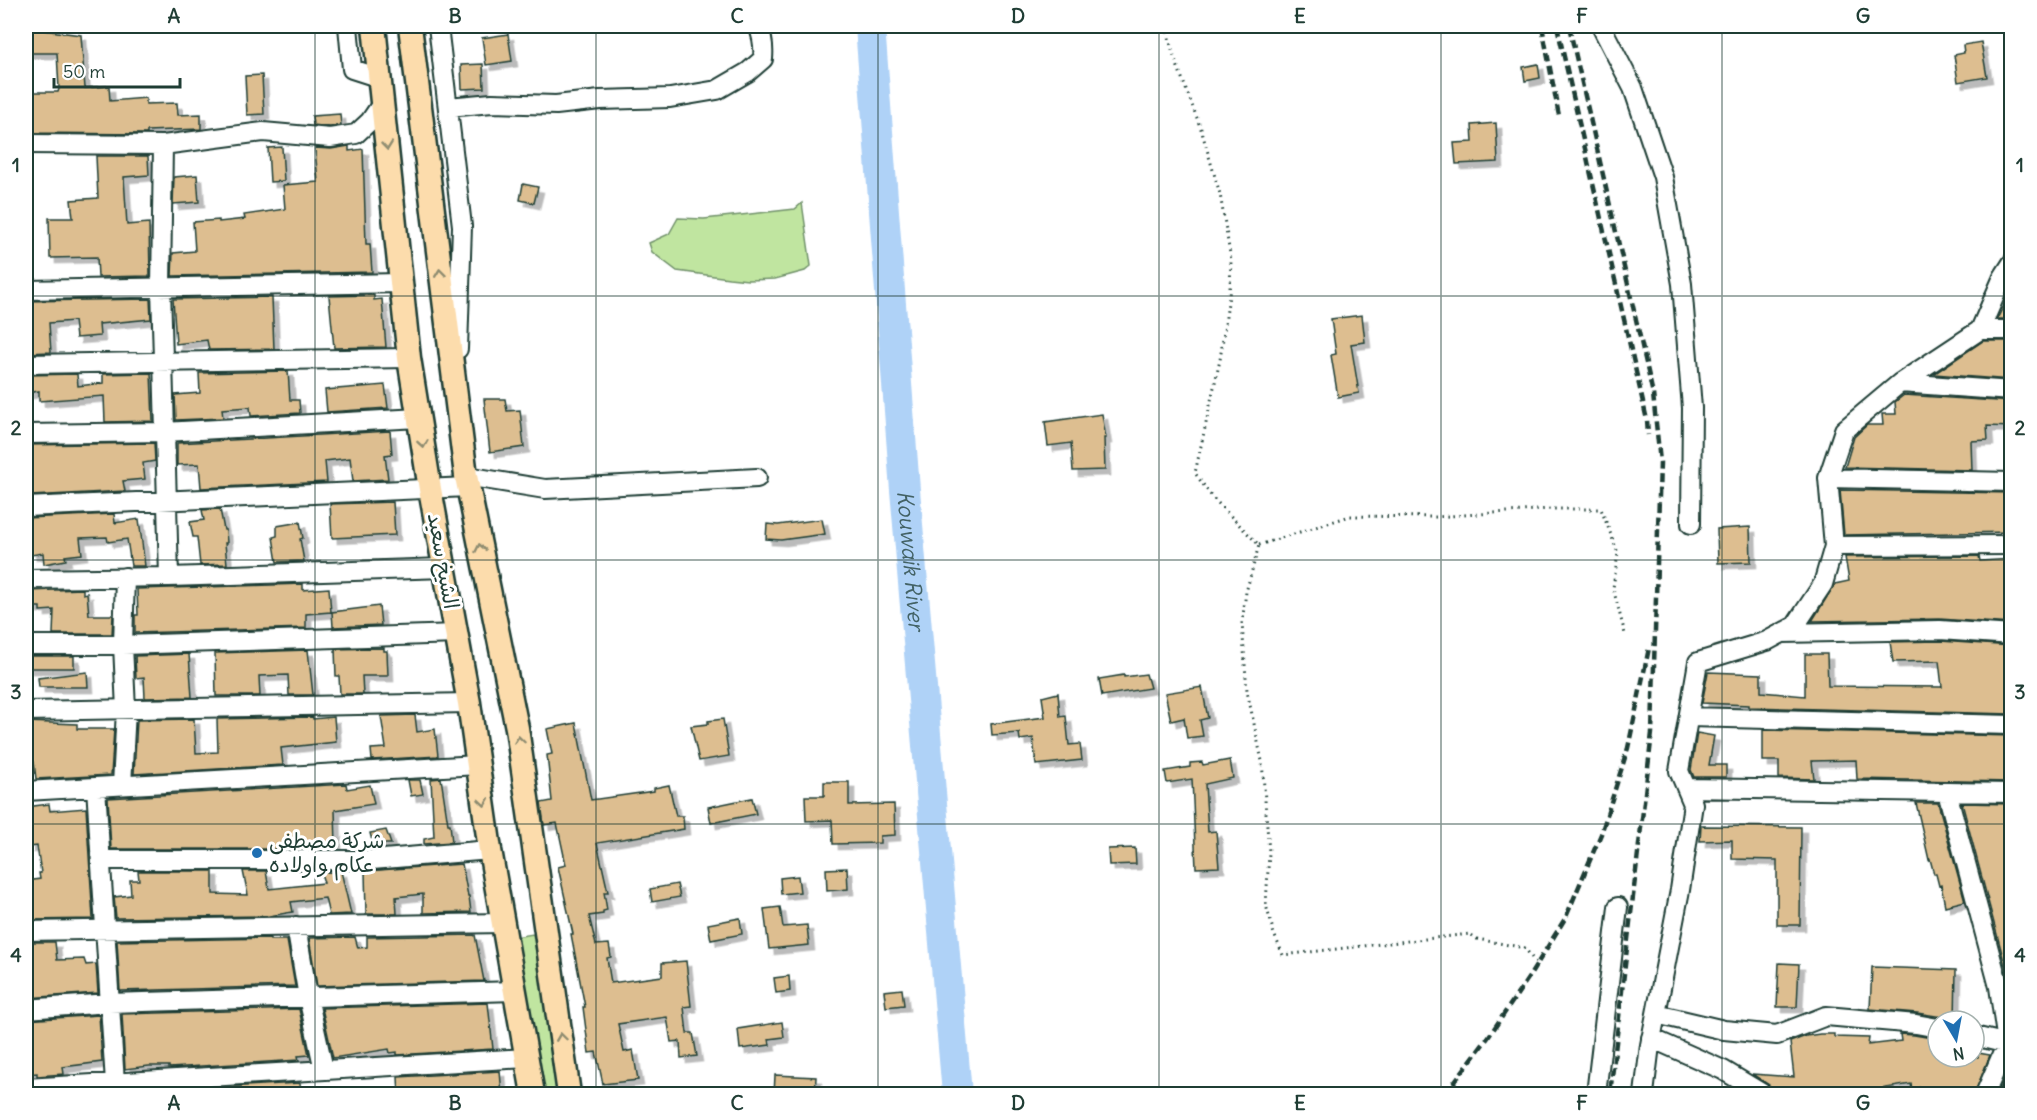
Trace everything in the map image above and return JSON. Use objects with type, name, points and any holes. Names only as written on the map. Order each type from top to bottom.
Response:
[{"type":"main road","name":"الشيخ سعيد","points":[[374,26],[409,358],[469,703],[490,850],[533,1095]]},
{"type":"main road","name":"الشيخ سعيد","points":[[410,26],[467,481],[517,728],[569,1095]]},
{"type":"main road","points":[[381,87],[415,75]]},
{"type":"street","points":[[26,144],[163,145],[263,132],[330,138],[356,134],[370,121],[381,87],[352,69],[348,26]]},
{"type":"street","points":[[438,26],[462,226],[456,404]]},
{"type":"street","points":[[448,107],[492,103],[556,105],[600,100],[670,98],[717,90],[748,72],[763,59],[764,48],[758,26]]},
{"type":"street","points":[[1601,26],[1633,88],[1665,188],[1682,284],[1692,408],[1691,524]]},
{"type":"street","points":[[163,145],[161,287],[169,577]]},
{"type":"street","points":[[1644,1095],[1651,1038],[1680,890],[1693,804],[1679,771],[1698,662],[1767,641],[1795,626],[1823,584],[1834,546],[1828,478],[1844,430],[1900,383],[1980,330],[2009,270]]},
{"type":"street","points":[[26,290],[401,283]]},
{"type":"street","points":[[1980,330],[2012,330]]},
{"type":"street","points":[[26,364],[409,358]]},
{"type":"street","points":[[1900,383],[2012,391]]},
{"type":"street","points":[[26,434],[164,432],[419,418]]},
{"type":"street","points":[[26,507],[430,489],[467,481],[545,489],[757,478]]},
{"type":"street","points":[[1828,478],[2012,482]]},
{"type":"street","points":[[1834,546],[2012,545]]},
{"type":"street","points":[[26,579],[445,568]]},
{"type":"street","points":[[122,785],[126,710],[123,645],[125,577]]},
{"type":"street","points":[[1782,633],[1940,630],[2012,635]]},
{"type":"street","points":[[26,645],[123,645],[457,634]]},
{"type":"street","points":[[26,711],[469,703]]},
{"type":"street","points":[[1689,717],[2012,725]]},
{"type":"street","points":[[26,791],[478,765]]},
{"type":"street","points":[[96,787],[115,1083]]},
{"type":"street","points":[[1686,788],[2012,794]]},
{"type":"street","points":[[1947,792],[2006,987],[2009,1044],[1985,1095]]},
{"type":"street","points":[[102,860],[372,860],[490,850]]},
{"type":"street","points":[[1596,1095],[1618,907]]},
{"type":"street","points":[[26,931],[504,923]]},
{"type":"street","points":[[296,926],[324,1070]]},
{"type":"street","points":[[26,1009],[109,1004],[515,991]]},
{"type":"street","points":[[1656,1014],[1724,1030],[1777,1035],[1826,1016],[1926,1025]]},
{"type":"street","points":[[1651,1038],[1723,1070],[1762,1095]]},
{"type":"street","points":[[1986,1039],[2009,1044]]},
{"type":"street","points":[[26,1088],[115,1083],[149,1088],[324,1070],[527,1058]]},
{"type":"path","points":[[1167,26],[1173,54],[1201,129],[1220,194],[1231,260],[1230,288],[1220,360],[1195,473],[1212,497],[1259,545]]},
{"type":"path","points":[[1259,545],[1350,516],[1435,517],[1551,509],[1601,509],[1618,553],[1613,588],[1624,634]]},
{"type":"path","points":[[1259,545],[1246,592],[1242,624],[1247,691],[1262,761],[1269,852],[1266,905],[1283,955],[1470,934],[1477,939],[1525,948],[1537,965]]},
{"type":"green space","points":[[802,203],[811,266],[805,271],[775,279],[748,280],[677,271],[652,252],[649,243],[669,234],[678,218],[704,219],[795,209]]},
{"type":"green space","points":[[533,934],[559,1094],[541,1094],[514,937]]},
{"type":"building","points":[[26,27],[81,35],[85,88],[109,86],[110,101],[146,98],[146,104],[177,103],[178,115],[201,114],[201,129],[147,131],[147,134],[26,133],[26,92],[58,92],[59,89],[57,53],[26,53]]},
{"type":"building","points":[[508,34],[512,61],[486,65],[482,38]]},
{"type":"building","points":[[1981,42],[1987,77],[1958,82],[1954,55],[1964,53],[1963,45]]},
{"type":"building","points":[[483,64],[484,88],[462,89],[461,65]]},
{"type":"building","points":[[1538,64],[1540,78],[1525,81],[1523,67]]},
{"type":"building","points":[[262,75],[264,114],[247,115],[245,76]]},
{"type":"building","points":[[340,114],[341,125],[330,127],[313,125],[312,116]]},
{"type":"building","points":[[1496,123],[1498,162],[1456,164],[1454,143],[1473,142],[1472,125]]},
{"type":"building","points":[[349,146],[349,151],[363,149],[366,244],[370,244],[372,272],[172,276],[173,253],[195,251],[193,222],[245,219],[244,215],[285,209],[283,185],[318,182],[315,148],[331,149]]},
{"type":"building","points":[[282,147],[284,181],[270,182],[268,148]]},
{"type":"building","points":[[96,156],[148,156],[149,175],[124,177],[127,225],[149,223],[150,276],[98,277],[97,257],[50,258],[49,218],[73,218],[71,200],[98,198]]},
{"type":"building","points":[[197,175],[199,202],[173,204],[174,177]]},
{"type":"building","points":[[523,184],[538,187],[534,203],[520,200]]},
{"type":"building","points":[[2012,290],[2012,319],[1997,319]]},
{"type":"building","points":[[374,295],[374,300],[382,299],[386,347],[334,348],[329,296]]},
{"type":"building","points":[[272,297],[274,349],[209,350],[207,340],[176,344],[173,299]]},
{"type":"building","points":[[150,299],[151,319],[99,324],[100,336],[76,338],[74,321],[49,323],[51,352],[26,353],[26,301]]},
{"type":"building","points":[[1362,315],[1365,342],[1351,344],[1359,393],[1338,397],[1331,355],[1336,354],[1331,319]]},
{"type":"building","points":[[1983,341],[2012,341],[2012,380],[1934,374]]},
{"type":"building","points":[[288,371],[290,400],[299,400],[300,413],[251,416],[250,407],[222,409],[223,418],[176,420],[175,395],[200,393],[199,373]]},
{"type":"building","points":[[151,373],[153,421],[105,422],[104,396],[39,401],[39,391],[27,393],[26,375],[77,374],[78,386],[103,383],[103,374]]},
{"type":"building","points":[[385,385],[388,408],[327,412],[325,390]]},
{"type":"building","points":[[1904,395],[2012,402],[2012,427],[1987,426],[1988,440],[1971,441],[1972,470],[1845,467],[1854,437],[1867,425],[1883,425],[1882,414],[1896,414],[1895,402]]},
{"type":"building","points":[[484,399],[505,399],[507,411],[520,410],[524,447],[490,452]]},
{"type":"building","points":[[1102,414],[1106,438],[1104,438],[1105,470],[1073,471],[1071,443],[1048,446],[1045,422]]},
{"type":"building","points":[[390,431],[392,454],[385,455],[388,479],[353,481],[350,458],[325,461],[327,482],[201,488],[199,464],[177,465],[177,443]]},
{"type":"building","points":[[154,443],[155,461],[143,463],[145,479],[123,481],[125,491],[30,496],[26,445]]},
{"type":"building","points":[[1840,490],[2012,493],[2012,532],[1844,535]]},
{"type":"building","points":[[393,502],[395,535],[332,538],[330,504]]},
{"type":"building","points":[[220,509],[224,530],[226,530],[227,564],[200,565],[197,537],[193,537],[190,522],[204,520],[202,510]]},
{"type":"building","points":[[114,514],[115,523],[139,519],[145,566],[131,566],[127,539],[108,542],[107,537],[80,538],[82,554],[65,556],[66,560],[44,564],[43,553],[31,555],[29,544],[26,545],[26,518]]},
{"type":"building","points":[[822,519],[825,534],[781,540],[766,539],[767,524],[778,525]]},
{"type":"building","points":[[300,522],[304,561],[277,562],[273,537],[277,536],[277,526]]},
{"type":"building","points":[[1750,527],[1751,562],[1718,563],[1717,529]]},
{"type":"building","points":[[1979,556],[1980,561],[2012,559],[2012,624],[1940,619],[1812,621],[1835,584],[1849,581],[1845,557]]},
{"type":"building","points":[[303,584],[303,590],[329,588],[331,612],[306,614],[306,628],[135,633],[135,615],[138,615],[137,589]]},
{"type":"building","points":[[83,589],[83,594],[87,593],[89,615],[113,615],[112,634],[53,634],[54,610],[40,611],[40,607],[29,607],[28,591]]},
{"type":"building","points":[[379,606],[381,625],[333,627],[332,612]]},
{"type":"building","points":[[1940,641],[2012,646],[2012,714],[1749,707],[1749,705],[1702,703],[1708,672],[1761,674],[1761,692],[1805,696],[1805,654],[1827,654],[1828,686],[1942,687],[1939,661],[1893,662],[1890,642]]},
{"type":"building","points":[[384,648],[384,651],[387,651],[388,676],[362,676],[363,694],[340,694],[339,676],[336,676],[335,649]]},
{"type":"building","points":[[308,650],[313,695],[289,695],[288,675],[259,676],[260,696],[216,696],[215,653]]},
{"type":"building","points":[[189,654],[192,697],[145,698],[144,677],[136,678],[135,656]]},
{"type":"building","points":[[26,656],[74,656],[74,668],[26,668]]},
{"type":"building","points":[[87,672],[88,687],[39,687],[38,678]]},
{"type":"building","points":[[1146,674],[1150,688],[1102,696],[1099,679]]},
{"type":"building","points":[[1202,687],[1208,718],[1200,720],[1203,736],[1187,738],[1184,718],[1171,721],[1165,693]]},
{"type":"building","points":[[1058,693],[1060,717],[1066,716],[1069,745],[1080,744],[1082,760],[1036,765],[1033,738],[1020,740],[1019,733],[992,735],[991,724],[1045,717],[1042,697]]},
{"type":"building","points":[[415,715],[417,732],[435,729],[438,756],[372,760],[371,749],[386,748],[381,716]]},
{"type":"building","points":[[313,717],[313,719],[334,717],[336,742],[281,748],[283,765],[134,774],[137,720],[194,719],[196,753],[218,752],[217,719]]},
{"type":"building","points":[[723,719],[729,756],[699,761],[691,726]]},
{"type":"building","points":[[26,722],[77,724],[77,729],[114,729],[111,775],[36,779],[34,762],[26,763]]},
{"type":"building","points":[[576,723],[591,800],[654,791],[654,788],[669,785],[676,816],[683,816],[684,829],[597,843],[608,892],[604,892],[607,910],[603,911],[603,914],[589,916],[596,945],[609,944],[611,957],[607,958],[611,983],[662,976],[662,963],[686,961],[691,1006],[684,1007],[687,1033],[693,1033],[697,1056],[681,1058],[680,1041],[671,1042],[667,1017],[618,1024],[624,1052],[633,1050],[638,1080],[603,1084],[596,1052],[589,1053],[583,1007],[585,1007],[571,934],[573,934],[558,867],[566,865],[557,823],[544,825],[541,803],[552,801],[547,755],[552,754],[547,729]]},
{"type":"building","points":[[1763,730],[2012,736],[2012,782],[1857,779],[1856,760],[1812,761],[1814,779],[1779,778],[1779,761],[1763,761]]},
{"type":"building","points":[[1697,733],[1714,736],[1709,765],[1726,765],[1726,777],[1694,777],[1691,770]]},
{"type":"building","points":[[1230,760],[1233,778],[1205,784],[1208,832],[1216,831],[1219,867],[1196,868],[1192,779],[1167,783],[1165,771],[1190,767],[1190,763],[1202,762],[1203,765]]},
{"type":"building","points":[[441,778],[452,842],[424,844],[424,839],[434,837],[431,779]]},
{"type":"building","points":[[408,780],[420,780],[423,794],[411,796]]},
{"type":"building","points":[[824,782],[849,782],[849,805],[894,804],[895,835],[880,836],[880,843],[833,844],[832,820],[806,821],[805,796],[824,796]]},
{"type":"building","points":[[346,784],[347,789],[370,785],[374,804],[335,810],[336,845],[313,846],[314,849],[111,849],[108,798]]},
{"type":"building","points":[[752,798],[756,814],[711,823],[708,807]]},
{"type":"building","points":[[1916,803],[1938,803],[1965,901],[1945,906],[1941,885],[1939,886],[1929,860]]},
{"type":"building","points":[[1962,803],[2012,804],[2012,975],[2008,976]]},
{"type":"building","points":[[49,804],[50,811],[86,808],[93,919],[29,920],[27,881],[40,879],[39,873],[41,873],[37,846],[29,847],[26,807]]},
{"type":"building","points":[[1701,826],[1801,827],[1800,925],[1777,925],[1777,860],[1732,859],[1732,840],[1700,841]]},
{"type":"building","points":[[386,830],[391,844],[373,844],[370,833]]},
{"type":"building","points":[[1135,848],[1136,864],[1109,865],[1108,849]]},
{"type":"building","points":[[462,864],[471,912],[423,913],[423,894],[396,897],[397,914],[366,914],[365,871]]},
{"type":"building","points":[[847,868],[848,889],[827,891],[826,869]]},
{"type":"building","points":[[138,871],[213,871],[213,894],[248,895],[243,871],[266,871],[269,889],[324,883],[321,873],[341,871],[351,914],[329,915],[325,898],[291,902],[293,912],[269,916],[116,918],[114,897],[131,895],[130,880],[139,880]]},
{"type":"building","points":[[798,876],[800,892],[781,894],[780,878]]},
{"type":"building","points":[[677,884],[680,897],[652,902],[650,889]]},
{"type":"building","points":[[780,907],[783,927],[807,925],[809,945],[769,949],[764,909]]},
{"type":"building","points":[[740,918],[742,934],[711,940],[708,924]]},
{"type":"building","points":[[475,935],[484,981],[317,986],[309,938],[355,937],[358,948],[367,947],[367,937]]},
{"type":"building","points":[[270,938],[270,940],[287,940],[295,986],[120,991],[117,941]]},
{"type":"building","points":[[26,942],[55,942],[57,960],[84,959],[86,965],[96,964],[98,993],[26,998]]},
{"type":"building","points":[[1779,963],[1799,964],[1797,1007],[1777,1007]]},
{"type":"building","points":[[1872,967],[1956,970],[1955,1009],[1926,1009],[1926,1014],[1870,1009]]},
{"type":"building","points":[[789,976],[790,991],[776,993],[774,978]]},
{"type":"building","points":[[902,989],[904,1005],[886,1007],[884,991]]},
{"type":"building","points":[[488,1003],[493,1049],[397,1055],[397,1052],[390,1053],[389,1049],[333,1058],[322,1008]]},
{"type":"building","points":[[299,1009],[309,1055],[298,1056],[299,1060],[125,1069],[122,1014]]},
{"type":"building","points":[[99,1015],[102,1062],[63,1067],[64,1074],[37,1076],[37,1073],[26,1074],[26,1020]]},
{"type":"building","points":[[782,1022],[784,1037],[769,1039],[770,1045],[740,1049],[738,1029]]},
{"type":"building","points":[[1834,1034],[1834,1037],[1869,1038],[1868,1045],[1901,1041],[1900,1034],[1926,1037],[1926,1069],[1984,1069],[1974,1095],[1951,1095],[1952,1092],[1923,1095],[1922,1087],[1912,1089],[1911,1084],[1862,1092],[1862,1095],[1816,1095],[1775,1091],[1774,1094],[1769,1085],[1752,1074],[1794,1077],[1790,1042],[1806,1036]]},
{"type":"building","points":[[500,1071],[502,1095],[399,1095],[398,1077]]},
{"type":"building","points":[[2006,1073],[2012,1074],[2012,1095],[2000,1095],[1998,1093]]},
{"type":"building","points":[[775,1075],[816,1077],[815,1095],[774,1095]]},
{"type":"building","points":[[300,1083],[301,1095],[174,1095],[173,1090]]},
{"type":"waterway","name":"Kouwaik River","points":[[870,26],[905,490],[957,1094]]},
{"type":"railway","points":[[1542,26],[1559,116]]},
{"type":"railway","points":[[1557,26],[1647,420],[1648,435]]},
{"type":"railway","points":[[1569,26],[1653,394],[1660,462],[1652,733],[1610,1094]]},
{"type":"railway","points":[[1445,1094],[1487,1039],[1566,917],[1601,834],[1628,748],[1649,648]]},
{"type":"place","name":"شركة مصطفى عكام واولاده","points":[[257,853]]}]
